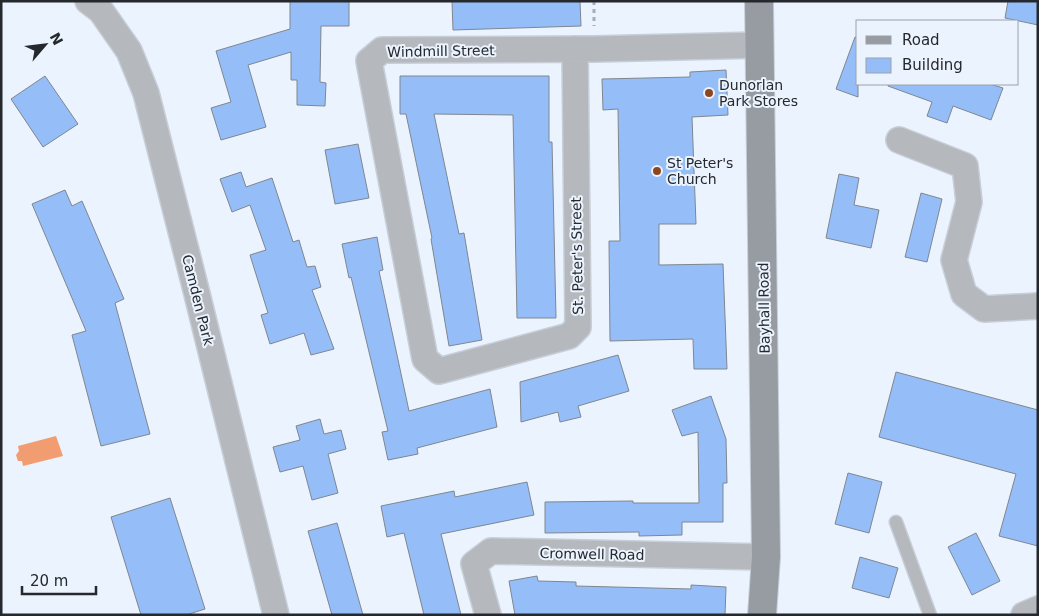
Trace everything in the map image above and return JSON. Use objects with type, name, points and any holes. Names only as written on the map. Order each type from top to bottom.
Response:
[{"type":"street","name":"Camden Park","points":[[88,1],[101,11],[129,51],[146,93],[276,615]]},
{"type":"street","name":"Bayhall Road","points":[[759,1],[766,557],[762,615]]},
{"type":"street","name":"Windmill Street","points":[[425,359],[368,61],[382,50],[575,49],[760,45]]},
{"type":"street","name":"St. Peter's Street","points":[[425,359],[439,371],[569,336],[578,327],[575,49]]},
{"type":"street","points":[[899,140],[965,166],[969,202],[954,260],[964,294],[984,309],[1038,306]]},
{"type":"street","name":"Cromwell Road","points":[[488,615],[474,564],[491,551],[766,557]]},
{"type":"street","points":[[1024,615],[1038,609]]},
{"type":"lane","points":[[896,522],[930,615]]},
{"type":"shaded area","points":[[56,436],[63,456],[23,466],[22,461],[18,461],[16,455],[19,451],[18,446]]},
{"type":"building","points":[[290,1],[349,1],[349,26],[321,26],[320,82],[326,83],[325,106],[297,105],[297,80],[291,80],[291,52],[248,65],[266,127],[221,140],[211,108],[231,102],[216,51],[290,29]]},
{"type":"building","points":[[452,1],[580,1],[581,26],[453,30]]},
{"type":"building","points":[[1008,1],[1038,1],[1038,25],[1005,18]]},
{"type":"building","points":[[856,37],[856,85],[858,85],[858,97],[836,89]]},
{"type":"building","points":[[726,70],[728,115],[692,117],[696,224],[659,224],[659,265],[723,264],[727,369],[694,369],[693,339],[610,341],[609,241],[620,241],[618,109],[603,110],[602,79],[690,77],[690,72]]},
{"type":"building","points":[[45,76],[78,124],[43,147],[11,99]]},
{"type":"building","points":[[400,76],[549,76],[549,142],[552,142],[556,318],[517,318],[513,115],[434,114],[459,234],[464,233],[482,340],[449,346],[432,238],[406,114],[400,114]]},
{"type":"building","points":[[993,85],[1003,88],[991,120],[953,106],[947,123],[927,116],[932,102],[888,86]]},
{"type":"building","points":[[358,144],[369,198],[335,204],[325,150]]},
{"type":"building","points":[[241,172],[246,187],[272,178],[293,242],[299,240],[307,267],[315,266],[321,287],[312,290],[334,349],[311,355],[304,333],[270,344],[261,315],[268,313],[250,255],[266,250],[250,205],[232,212],[220,179]]},
{"type":"building","points":[[839,174],[859,178],[854,205],[879,210],[871,248],[826,238]]},
{"type":"building","points":[[65,190],[72,206],[82,201],[124,299],[115,303],[150,434],[101,446],[72,335],[86,331],[32,204]]},
{"type":"building","points":[[921,193],[942,199],[927,262],[905,257]]},
{"type":"building","points":[[377,237],[383,270],[379,271],[409,411],[490,389],[497,427],[417,448],[418,454],[388,460],[382,432],[388,431],[342,244]]},
{"type":"building","points":[[618,355],[629,391],[578,406],[581,417],[560,422],[558,412],[521,422],[520,382]]},
{"type":"building","points":[[896,372],[1038,410],[1038,546],[999,536],[1016,474],[879,437]]},
{"type":"building","points":[[711,396],[726,439],[727,483],[723,483],[723,522],[682,522],[682,535],[639,536],[639,532],[545,533],[545,502],[633,501],[633,503],[699,503],[698,432],[682,436],[672,410]]},
{"type":"building","points":[[320,419],[324,434],[341,430],[346,449],[328,454],[338,493],[312,500],[303,466],[280,472],[273,447],[300,440],[296,426]]},
{"type":"building","points":[[848,473],[882,482],[869,533],[835,524]]},
{"type":"building","points":[[527,482],[534,515],[441,534],[461,615],[424,615],[404,533],[387,537],[381,506],[454,491],[455,497]]},
{"type":"building","points":[[170,498],[205,609],[186,615],[141,615],[111,517]]},
{"type":"building","points":[[337,523],[363,615],[332,615],[308,531]]},
{"type":"building","points":[[976,533],[1000,581],[972,595],[948,547]]},
{"type":"building","points":[[860,557],[898,568],[889,598],[852,588]]},
{"type":"building","points":[[537,576],[538,581],[576,582],[576,586],[691,589],[691,585],[726,587],[725,615],[515,615],[509,581]]},
{"type":"place","name":"Dunorlan Park Stores","points":[[709,93]]},
{"type":"place","name":"St Peter's Church","points":[[657,171]]}]
